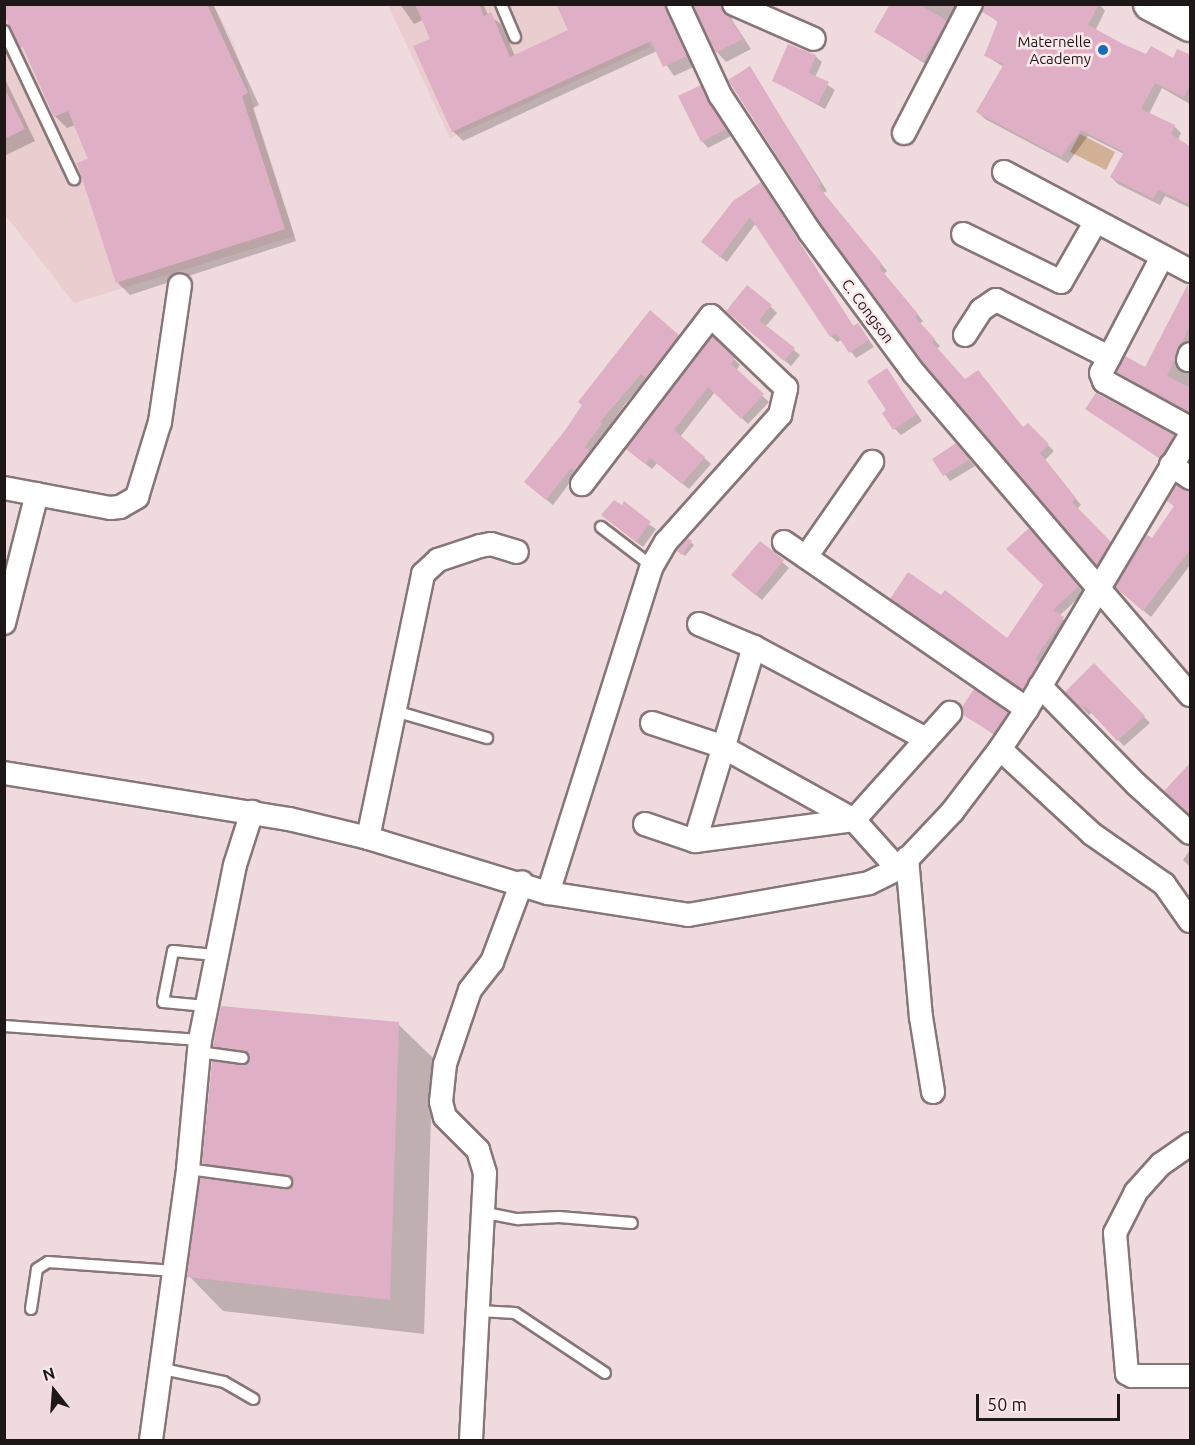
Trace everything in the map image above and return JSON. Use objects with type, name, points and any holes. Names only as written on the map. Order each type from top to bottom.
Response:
[{"type":"main road","points":[[1150,4],[1191,25]]},
{"type":"street","name":"C. Congson","points":[[678,4],[720,95],[810,232],[914,373],[1191,695]]},
{"type":"street","points":[[734,4],[771,14],[814,39]]},
{"type":"street","points":[[904,133],[971,4]]},
{"type":"street","points":[[1004,172],[1191,271]]},
{"type":"street","points":[[963,234],[1061,282],[1096,221]]},
{"type":"street","points":[[1162,257],[1101,373],[1104,381],[1191,428]]},
{"type":"street","points":[[4,488],[110,508],[120,507],[137,497],[160,422],[180,285]]},
{"type":"street","points":[[965,335],[981,310],[996,300],[1109,357]]},
{"type":"street","points":[[548,893],[652,566],[666,542],[780,415],[786,388],[711,316],[582,483]]},
{"type":"street","points":[[4,773],[252,812],[368,838],[522,882],[548,893],[688,915],[870,883],[903,863],[952,812],[1000,749],[1028,709],[1171,465],[1191,436]]},
{"type":"street","points":[[806,557],[872,462]]},
{"type":"street","points":[[1171,465],[1191,478]]},
{"type":"street","points":[[4,623],[37,494]]},
{"type":"street","points":[[784,542],[1028,709]]},
{"type":"street","points":[[368,838],[423,574],[438,560],[470,548],[491,544],[517,552]]},
{"type":"street","points":[[699,624],[754,646],[926,739]]},
{"type":"street","points":[[695,840],[721,746],[754,646]]},
{"type":"street","points":[[1040,686],[1160,807],[1191,833]]},
{"type":"street","points":[[645,824],[695,840],[854,820],[950,713]]},
{"type":"street","points":[[652,723],[721,746],[854,820],[903,863],[921,1017],[933,1092]]},
{"type":"street","points":[[1000,749],[1092,834],[1181,894],[1191,921]]},
{"type":"street","points":[[151,1440],[163,1369],[188,1169],[199,1046],[215,955],[252,812]]},
{"type":"street","points":[[471,1440],[486,1213],[485,1173],[478,1150],[445,1117],[441,1102],[445,1064],[470,990],[492,962],[522,882]]},
{"type":"street","points":[[1191,1144],[1161,1164],[1136,1192],[1115,1233],[1127,1373],[1132,1376],[1191,1376]]},
{"type":"lane","points":[[501,4],[515,37]]},
{"type":"lane","points":[[4,31],[74,179]]},
{"type":"lane","points":[[601,527],[652,566]]},
{"type":"lane","points":[[395,711],[486,738]]},
{"type":"lane","points":[[206,1006],[164,1002],[173,951],[215,955]]},
{"type":"lane","points":[[4,1026],[199,1046],[243,1058]]},
{"type":"lane","points":[[188,1169],[286,1182]]},
{"type":"lane","points":[[486,1213],[518,1219],[559,1217],[632,1223]]},
{"type":"lane","points":[[31,1309],[37,1269],[48,1262],[175,1271]]},
{"type":"lane","points":[[479,1311],[515,1313],[605,1373]]},
{"type":"lane","points":[[163,1369],[224,1383],[254,1399]]},
{"type":"shaded area","points":[[5,5],[214,5],[234,44],[295,236],[74,303],[5,215]]},
{"type":"shaded area","points":[[388,5],[632,5],[650,47],[450,138]]},
{"type":"shaded area","points":[[1080,134],[1115,152],[1106,170],[1070,152]]},
{"type":"building","points":[[4,4],[207,4],[248,93],[242,96],[285,229],[116,283],[77,163],[88,159],[68,111],[54,117],[23,47],[20,48],[4,15]]},
{"type":"building","points":[[415,4],[479,4],[484,16],[491,12],[510,57],[568,30],[556,4],[665,4],[687,56],[663,67],[651,41],[452,132],[413,46],[430,39]]},
{"type":"building","points":[[693,4],[721,4],[743,39],[715,53]]},
{"type":"building","points":[[890,4],[919,4],[947,21],[923,61],[874,32]]},
{"type":"building","points":[[984,4],[1099,4],[1088,25],[1146,54],[1151,46],[1173,58],[1177,49],[1191,55],[1191,83],[1184,97],[1155,83],[1141,109],[1175,125],[1171,134],[1191,147],[1191,205],[1158,190],[1153,199],[1110,177],[1124,152],[1081,130],[1061,157],[976,112],[1004,64],[984,56],[998,21],[982,12]]},
{"type":"building","points":[[788,44],[816,55],[809,73],[829,82],[818,104],[772,81]]},
{"type":"building","points":[[750,66],[821,184],[818,186],[882,264],[879,267],[918,314],[915,317],[935,339],[932,342],[965,379],[978,370],[1023,427],[1028,423],[1049,444],[1040,453],[1076,498],[1072,502],[1111,542],[1097,566],[925,365],[821,224],[728,80]]},
{"type":"building","points":[[701,85],[726,129],[701,142],[678,96]]},
{"type":"building","points":[[4,87],[25,129],[4,139]]},
{"type":"building","points":[[761,182],[853,326],[858,323],[869,340],[849,353],[836,333],[830,337],[750,217],[720,257],[701,242],[733,201]]},
{"type":"building","points":[[1188,284],[1191,323],[1167,376],[1191,388],[1189,412],[1117,372],[1125,356],[1145,367]]},
{"type":"building","points":[[747,285],[772,305],[759,320],[795,348],[784,361],[726,311]]},
{"type":"building","points":[[650,310],[679,335],[646,378],[641,374],[600,422],[602,424],[585,447],[590,451],[575,471],[571,468],[546,500],[524,482],[566,429],[582,405],[578,402]]},
{"type":"building","points":[[713,336],[735,358],[731,364],[764,394],[741,419],[708,387],[674,430],[705,457],[682,484],[650,458],[645,464],[626,449]]},
{"type":"building","points":[[887,368],[917,414],[893,430],[882,413],[886,410],[867,381]]},
{"type":"building","points":[[1096,393],[1175,435],[1159,458],[1085,409]]},
{"type":"building","points":[[956,443],[970,459],[943,476],[932,459]]},
{"type":"building","points":[[1176,485],[1191,491],[1191,549],[1143,611],[1115,587],[1147,535],[1152,538],[1174,506],[1167,501]]},
{"type":"building","points":[[614,500],[622,505],[624,501],[651,522],[636,542],[601,515]]},
{"type":"building","points":[[1029,528],[1079,586],[1053,610],[1064,617],[1035,659],[1039,662],[1023,690],[890,599],[908,572],[941,595],[945,590],[1007,638],[1043,585],[1006,549]]},
{"type":"building","points":[[688,538],[692,541],[682,555],[677,551]]},
{"type":"building","points":[[760,541],[784,560],[755,595],[731,575]]},
{"type":"building","points":[[1094,663],[1145,716],[1117,741],[1085,706],[1082,710],[1065,692]]},
{"type":"building","points":[[974,689],[1008,713],[994,734],[963,715],[962,707]]},
{"type":"building","points":[[1191,762],[1191,815],[1164,791]]},
{"type":"building","points":[[221,1006],[399,1022],[390,1300],[187,1277],[200,1178],[285,1189],[293,1182],[287,1175],[202,1163],[212,1061],[243,1065],[250,1058],[245,1051],[213,1046]]},
{"type":"place","name":"Maternelle Academy","points":[[1103,50]]}]
